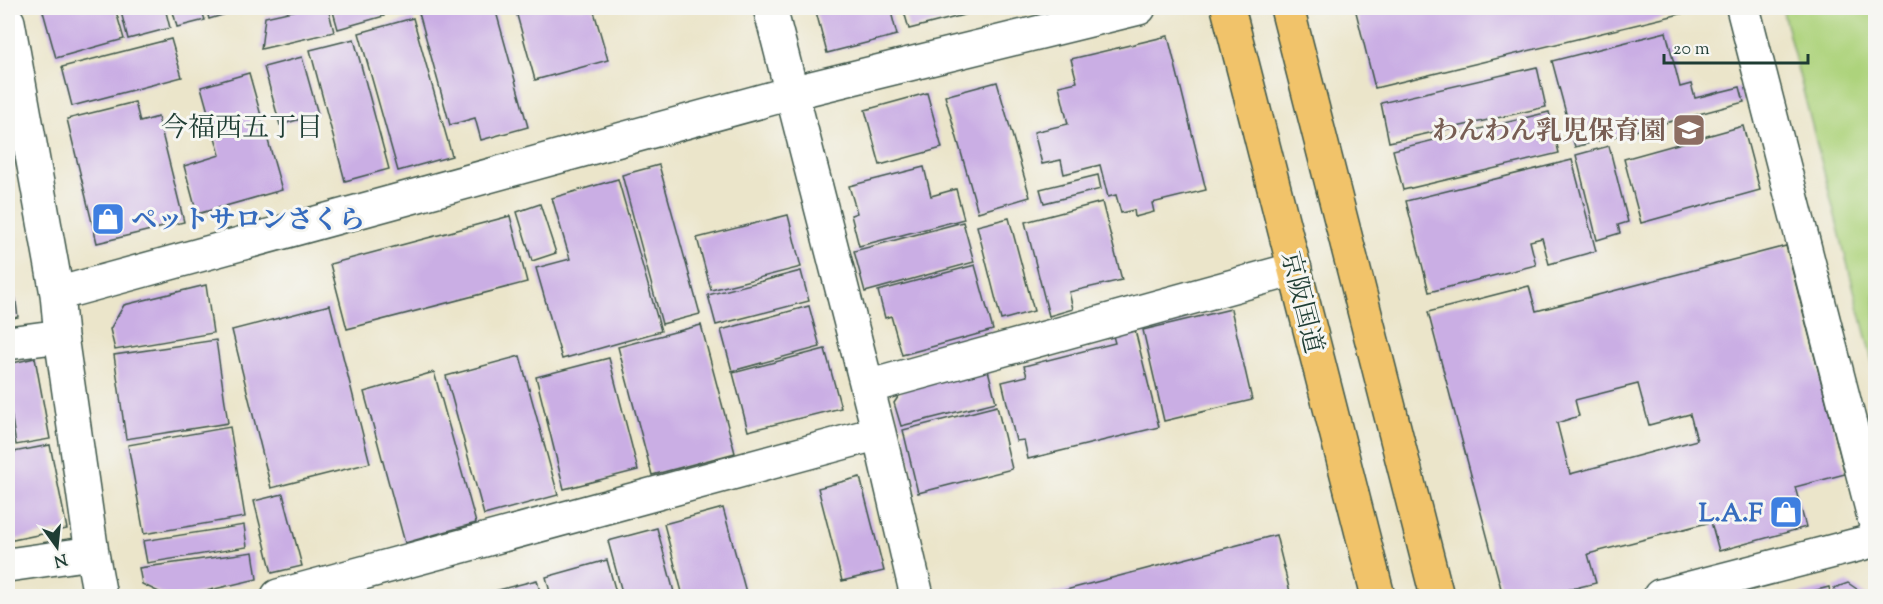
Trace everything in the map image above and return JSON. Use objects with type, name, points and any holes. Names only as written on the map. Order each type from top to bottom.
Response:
[{"type":"highway","name":"京阪国道","points":[[1228,8],[1378,597]]},
{"type":"highway","points":[[1287,8],[1437,597]]},
{"type":"street","points":[[770,8],[879,433],[917,597]]},
{"type":"street","points":[[57,294],[791,93],[1139,8]]},
{"type":"street","points":[[1743,8],[1875,525]]},
{"type":"street","points":[[8,22],[17,137],[57,294],[61,336],[100,597]]},
{"type":"street","points":[[867,387],[1294,269]]},
{"type":"street","points":[[8,344],[61,336]]},
{"type":"street","points":[[278,597],[879,433]]},
{"type":"street","points":[[1660,597],[1875,540]]},
{"type":"street","points":[[8,565],[92,553]]},
{"type":"green space","points":[[1782,8],[1875,8],[1875,372]]},
{"type":"building","points":[[42,8],[115,8],[124,39],[56,58]]},
{"type":"building","points":[[120,8],[165,8],[170,28],[128,39]]},
{"type":"building","points":[[172,8],[201,8],[205,20],[177,27]]},
{"type":"building","points":[[206,8],[236,8],[236,11],[209,19]]},
{"type":"building","points":[[306,8],[328,8],[334,32],[261,49],[265,17]]},
{"type":"building","points":[[332,8],[382,8],[384,16],[338,29]]},
{"type":"building","points":[[438,8],[495,8],[528,127],[481,140],[475,118],[450,125],[419,13]]},
{"type":"building","points":[[515,8],[593,8],[608,60],[535,80]]},
{"type":"building","points":[[815,8],[890,8],[897,35],[827,53]]},
{"type":"building","points":[[903,8],[991,8],[909,29]]},
{"type":"building","points":[[1355,8],[1705,8],[1375,88]]},
{"type":"building","points":[[413,18],[452,156],[398,171],[359,33]]},
{"type":"building","points":[[1666,32],[1680,87],[1691,84],[1695,98],[1740,87],[1744,102],[1575,147],[1552,61]]},
{"type":"building","points":[[1168,36],[1206,190],[1152,203],[1154,212],[1135,217],[1134,210],[1121,213],[1116,195],[1108,197],[1100,165],[1064,174],[1061,160],[1042,164],[1034,132],[1068,124],[1059,86],[1077,82],[1071,59]]},
{"type":"building","points":[[171,39],[182,77],[72,106],[62,67]]},
{"type":"building","points":[[354,39],[389,169],[345,181],[310,50]]},
{"type":"building","points":[[302,57],[318,114],[280,125],[264,67]]},
{"type":"building","points":[[1537,67],[1546,107],[1389,142],[1381,103]]},
{"type":"building","points":[[249,73],[282,190],[197,214],[184,166],[220,155],[201,87]]},
{"type":"building","points":[[997,82],[1030,197],[978,212],[945,96]]},
{"type":"building","points":[[927,93],[942,148],[880,165],[865,110]]},
{"type":"building","points":[[135,102],[140,122],[158,117],[184,222],[97,243],[67,119]]},
{"type":"building","points":[[1549,112],[1559,153],[1403,190],[1393,150]]},
{"type":"building","points":[[1743,126],[1760,190],[1641,223],[1624,159]]},
{"type":"building","points":[[1609,146],[1628,222],[1618,225],[1620,233],[1597,240],[1576,155]]},
{"type":"building","points":[[1572,160],[1596,251],[1549,264],[1542,238],[1530,241],[1536,265],[1429,292],[1406,201]]},
{"type":"building","points":[[659,165],[700,314],[662,324],[622,175]]},
{"type":"building","points":[[924,167],[931,196],[956,189],[964,219],[859,246],[851,215],[857,213],[849,186]]},
{"type":"building","points":[[1098,175],[1101,189],[1044,203],[1040,189]]},
{"type":"building","points":[[618,179],[661,331],[562,359],[536,268],[570,259],[552,198]]},
{"type":"building","points":[[1102,202],[1122,280],[1069,292],[1073,309],[1049,316],[1025,222]]},
{"type":"building","points":[[540,204],[556,253],[532,261],[517,212]]},
{"type":"building","points":[[788,215],[801,267],[711,290],[697,238]]},
{"type":"building","points":[[510,216],[527,282],[347,329],[330,264]]},
{"type":"building","points":[[1009,218],[1034,311],[1001,320],[977,226]]},
{"type":"building","points":[[963,222],[974,262],[865,292],[854,251]]},
{"type":"building","points":[[1786,246],[1845,474],[1795,487],[1806,527],[1719,551],[1711,522],[1588,554],[1596,583],[1542,596],[1503,596],[1428,312],[1529,286],[1536,311]],"holes":[[[1638,384],[1649,425],[1690,414],[1697,440],[1570,474],[1557,423],[1579,416],[1575,400]]]},
{"type":"building","points":[[8,253],[18,317],[8,319]]},
{"type":"building","points":[[975,265],[993,330],[902,355],[891,316],[885,318],[878,291]]},
{"type":"building","points":[[801,271],[809,301],[716,325],[708,295]]},
{"type":"building","points":[[206,285],[213,333],[115,350],[110,329],[124,305]]},
{"type":"building","points":[[330,305],[370,463],[271,488],[232,330]]},
{"type":"building","points":[[809,306],[820,347],[732,371],[721,330]]},
{"type":"building","points":[[1231,309],[1252,400],[1164,421],[1143,330]]},
{"type":"building","points":[[701,325],[735,453],[652,475],[618,347]]},
{"type":"building","points":[[1135,330],[1159,427],[1028,459],[1024,440],[1016,441],[1002,382],[1027,376],[1024,366],[1115,343],[1113,336]]},
{"type":"building","points":[[216,340],[228,423],[126,439],[114,355]]},
{"type":"building","points":[[825,349],[841,408],[748,431],[733,373]]},
{"type":"building","points":[[520,356],[558,495],[484,515],[446,376]]},
{"type":"building","points":[[35,358],[50,439],[16,445],[8,392],[8,364]]},
{"type":"building","points":[[609,358],[638,470],[564,489],[536,377]]},
{"type":"building","points":[[987,366],[996,402],[901,426],[894,403],[905,387]]},
{"type":"building","points":[[434,372],[476,523],[405,543],[364,392]]},
{"type":"building","points":[[997,406],[1012,469],[918,493],[903,430]]},
{"type":"building","points":[[230,427],[245,517],[144,534],[128,445]]},
{"type":"building","points":[[50,445],[67,529],[8,541],[8,453]]},
{"type":"building","points":[[860,477],[884,571],[842,581],[818,488]]},
{"type":"building","points":[[283,494],[302,566],[272,573],[254,501]]},
{"type":"building","points":[[723,508],[747,596],[683,596],[664,524]]},
{"type":"building","points":[[244,525],[247,547],[147,563],[143,541]]},
{"type":"building","points":[[657,528],[675,596],[623,596],[608,541]]},
{"type":"building","points":[[1276,535],[1291,596],[1043,596]]},
{"type":"building","points":[[253,552],[257,579],[185,596],[167,596],[142,584],[139,568]]},
{"type":"building","points":[[607,560],[617,596],[551,596],[546,577]]},
{"type":"building","points":[[537,580],[541,596],[475,596]]},
{"type":"building","points":[[1848,583],[1867,596],[1836,596],[1834,588]]},
{"type":"building","points":[[1829,587],[1831,596],[1793,596]]},
{"type":"place","name":"わんわん乳児保育園","points":[[1689,130]]},
{"type":"place","name":"ペットサロンさくら","points":[[108,219]]},
{"type":"place","name":"L.A.F","points":[[1786,512]]},
{"type":"district","name":"今福西五丁目","points":[[242,127]]}]
